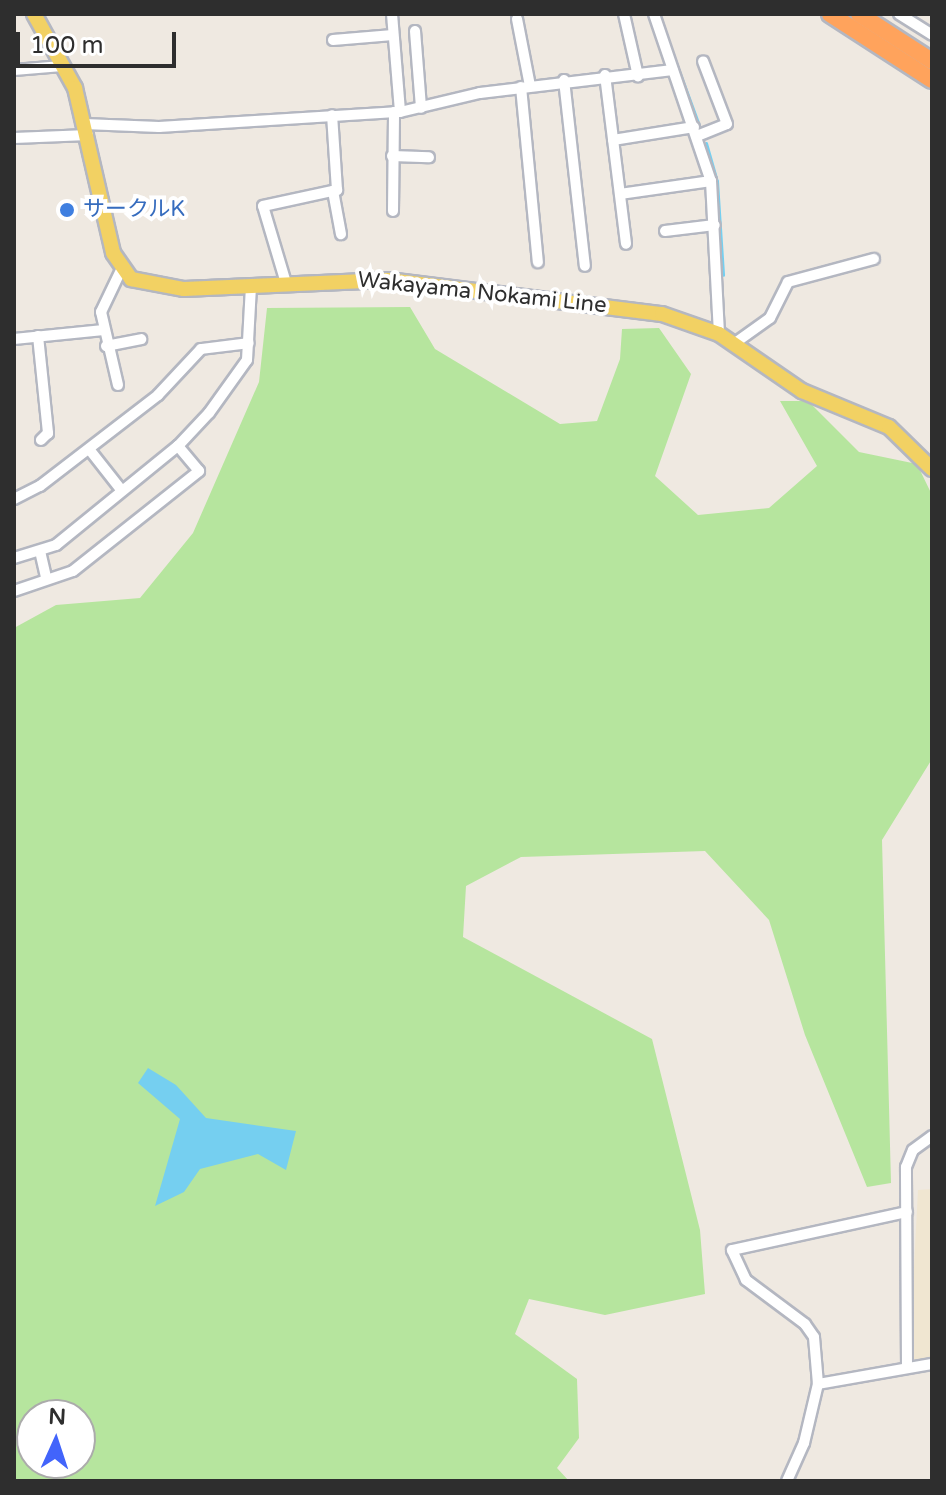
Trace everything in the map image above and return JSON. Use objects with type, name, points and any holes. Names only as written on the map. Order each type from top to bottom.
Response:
[{"type":"highway","points":[[830,14],[932,80]]},
{"type":"highway","points":[[859,14],[932,61]]},
{"type":"main road","points":[[34,14],[75,88],[121,270]]},
{"type":"main road","name":"Wakayama Nokami Line","points":[[121,270],[131,279],[161,288],[388,280],[641,310],[719,334],[802,391],[889,427],[932,469]]},
{"type":"street","points":[[392,14],[397,112],[392,156],[393,211]]},
{"type":"street","points":[[624,14],[638,76]]},
{"type":"street","points":[[654,14],[711,181],[719,334]]},
{"type":"street","points":[[899,14],[932,35]]},
{"type":"street","points":[[517,19],[538,262]]},
{"type":"street","points":[[415,31],[421,108]]},
{"type":"street","points":[[333,40],[393,35]]},
{"type":"street","points":[[613,140],[695,132],[727,124],[703,61]]},
{"type":"street","points":[[14,70],[62,66]]},
{"type":"street","points":[[14,138],[86,130],[397,112],[564,80],[605,75],[638,76],[673,70]]},
{"type":"street","points":[[605,75],[626,244]]},
{"type":"street","points":[[564,80],[585,266]]},
{"type":"street","points":[[286,283],[263,206],[337,190],[332,115]]},
{"type":"street","points":[[392,156],[429,157]]},
{"type":"street","points":[[620,194],[711,181]]},
{"type":"street","points":[[333,191],[341,234]]},
{"type":"street","points":[[665,231],[715,225]]},
{"type":"street","points":[[735,343],[770,318],[788,282],[874,259]]},
{"type":"street","points":[[118,385],[106,346],[102,305],[121,270]]},
{"type":"street","points":[[14,558],[56,545],[178,446],[233,385],[249,343],[251,286]]},
{"type":"street","points":[[14,339],[104,330]]},
{"type":"street","points":[[38,336],[48,433],[41,440]]},
{"type":"street","points":[[106,346],[141,339]]},
{"type":"street","points":[[14,499],[89,449],[158,395],[201,349],[249,343]]},
{"type":"street","points":[[14,591],[46,577],[73,571],[199,471],[178,446]]},
{"type":"street","points":[[89,449],[122,491]]},
{"type":"street","points":[[40,551],[46,577]]},
{"type":"street","points":[[907,1367],[906,1167],[913,1150],[932,1136]]},
{"type":"street","points":[[787,1481],[804,1443],[818,1384],[814,1337],[805,1324],[746,1280],[732,1250],[907,1212]]},
{"type":"street","points":[[818,1384],[932,1364]]},
{"type":"shaded area","points":[[932,1189],[932,1358],[909,1362],[918,1190]]},
{"type":"green space","points":[[410,307],[435,349],[560,424],[597,421],[620,359],[622,329],[659,328],[691,374],[655,476],[698,515],[769,508],[817,466],[780,401],[808,401],[859,452],[917,464],[932,495],[932,759],[882,840],[891,1183],[867,1187],[805,1035],[769,920],[705,851],[521,857],[466,886],[463,937],[652,1039],[700,1230],[705,1294],[605,1315],[529,1299],[515,1334],[577,1379],[579,1438],[557,1468],[569,1481],[14,1481],[14,628],[56,605],[140,598],[193,533],[259,382],[267,308]]},
{"type":"water","points":[[148,1068],[176,1085],[206,1118],[296,1131],[286,1170],[258,1154],[200,1169],[184,1192],[155,1206],[180,1119],[138,1083]]},
{"type":"waterway","points":[[668,41],[700,128]]},
{"type":"waterway","points":[[706,143],[717,181],[723,275]]},
{"type":"place","name":"サークルK","points":[[67,210]]}]
